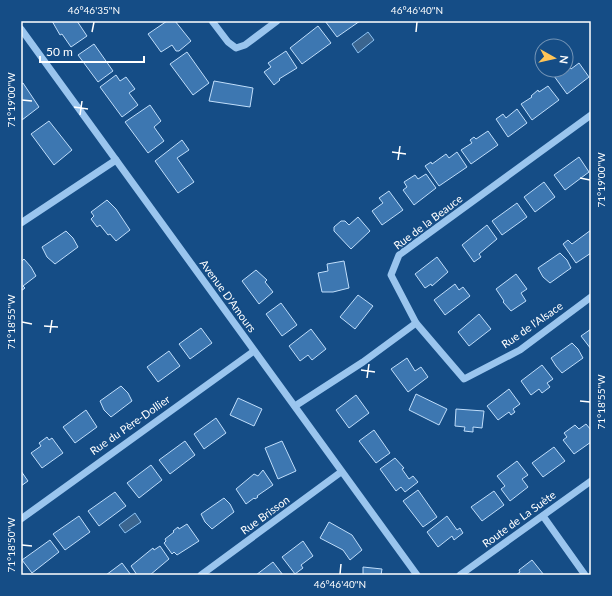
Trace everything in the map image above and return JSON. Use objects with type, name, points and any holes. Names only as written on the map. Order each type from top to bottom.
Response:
[{"type":"street","points":[[212,21],[228,42],[236,48],[245,45],[277,21]]},
{"type":"street","name":"Avenue D'Amours","points":[[21,29],[417,575]]},
{"type":"street","name":"Rue de la Beauce","points":[[416,323],[391,275],[399,256],[591,115]]},
{"type":"street","points":[[21,224],[116,160]]},
{"type":"street","name":"Rue de l'Alsace","points":[[416,323],[464,379],[520,350],[591,297]]},
{"type":"street","points":[[295,406],[363,362],[416,323]]},
{"type":"street","name":"Rue du Père-Dollier","points":[[21,519],[254,351]]},
{"type":"street","name":"Rue Brisson","points":[[201,575],[341,472]]},
{"type":"street","name":"Route de La Suète","points":[[460,575],[591,481]]},
{"type":"street","points":[[543,516],[585,575]]},
{"type":"water","points":[[368,32],[374,40],[358,53],[352,44]]},
{"type":"water","points":[[135,513],[141,522],[125,533],[119,525]]},
{"type":"building","points":[[52,21],[77,21],[87,36],[71,47],[62,34],[60,35]]},
{"type":"building","points":[[167,21],[175,21],[191,41],[179,51],[176,51],[172,45],[161,52],[148,34]]},
{"type":"building","points":[[325,21],[360,21],[337,37]]},
{"type":"building","points":[[318,26],[331,43],[302,64],[290,48]]},
{"type":"building","points":[[94,44],[113,71],[98,82],[78,55]]},
{"type":"building","points":[[286,51],[297,68],[279,79],[280,80],[274,85],[264,72],[271,67],[268,63]]},
{"type":"building","points":[[187,52],[209,83],[193,95],[170,64]]},
{"type":"building","points":[[579,63],[589,77],[567,94],[555,78],[574,78],[574,67]]},
{"type":"building","points":[[116,75],[120,81],[126,77],[135,89],[129,93],[138,105],[122,117],[100,87]]},
{"type":"building","points":[[214,81],[253,88],[250,107],[209,101]]},
{"type":"building","points":[[23,83],[39,107],[22,120],[21,84]]},
{"type":"building","points":[[548,86],[559,100],[532,120],[521,104],[532,97],[531,96],[538,90],[539,92]]},
{"type":"building","points":[[150,105],[161,121],[154,127],[164,141],[148,153],[125,122]]},
{"type":"building","points":[[517,109],[527,123],[508,137],[496,119],[503,114],[506,118]]},
{"type":"building","points":[[49,121],[72,150],[54,165],[31,134]]},
{"type":"building","points":[[488,131],[498,145],[471,164],[461,150],[472,143],[470,140],[474,137],[476,139]]},
{"type":"building","points":[[182,140],[189,150],[177,158],[194,182],[178,193],[155,161]]},
{"type":"building","points":[[457,152],[467,167],[439,186],[425,166],[431,162],[432,164],[446,154],[449,158]]},
{"type":"building","points":[[579,157],[589,172],[565,190],[554,175]]},
{"type":"building","points":[[426,174],[436,188],[414,205],[403,190],[407,187],[404,182],[415,175],[418,179]]},
{"type":"building","points":[[544,182],[555,197],[535,212],[524,197]]},
{"type":"building","points":[[389,191],[403,210],[382,225],[372,211],[383,203],[379,198]]},
{"type":"building","points":[[107,200],[116,209],[130,230],[116,241],[110,234],[108,235],[100,225],[97,227],[91,219],[94,216],[91,212]]},
{"type":"building","points":[[517,203],[527,217],[502,235],[492,221]]},
{"type":"building","points":[[358,217],[370,231],[351,249],[334,231],[334,227],[341,221],[345,221],[349,225]]},
{"type":"building","points":[[487,225],[497,239],[479,254],[481,257],[474,262],[462,245]]},
{"type":"building","points":[[591,230],[591,253],[576,263],[563,244],[568,240],[572,244]]},
{"type":"building","points":[[66,231],[73,238],[78,247],[55,264],[47,257],[42,247]]},
{"type":"building","points":[[560,253],[567,260],[571,268],[550,283],[543,277],[538,268]]},
{"type":"building","points":[[437,257],[448,272],[432,286],[431,284],[425,288],[415,274]]},
{"type":"building","points":[[24,259],[36,276],[23,286],[25,288],[21,291],[21,262]]},
{"type":"building","points":[[344,261],[349,288],[333,292],[322,292],[318,273],[328,271],[327,264]]},
{"type":"building","points":[[256,270],[267,280],[265,282],[273,292],[259,304],[242,281]]},
{"type":"building","points":[[516,274],[527,289],[521,293],[526,301],[511,311],[503,302],[504,301],[496,289]]},
{"type":"building","points":[[455,284],[459,290],[463,287],[470,296],[445,315],[434,300]]},
{"type":"building","points":[[358,295],[373,306],[355,329],[340,317]]},
{"type":"building","points":[[281,303],[297,325],[282,336],[266,314]]},
{"type":"building","points":[[479,314],[491,329],[469,346],[458,332]]},
{"type":"building","points":[[201,328],[212,343],[190,359],[179,344]]},
{"type":"building","points":[[311,329],[326,349],[312,360],[308,355],[300,361],[289,346]]},
{"type":"building","points":[[591,329],[591,349],[581,336]]},
{"type":"building","points":[[572,343],[578,349],[583,358],[562,373],[551,358]]},
{"type":"building","points":[[169,351],[180,366],[158,382],[147,367]]},
{"type":"building","points":[[407,358],[415,371],[421,367],[428,377],[408,392],[391,369]]},
{"type":"building","points":[[542,365],[553,379],[547,383],[550,387],[542,393],[539,389],[531,395],[521,381]]},
{"type":"building","points":[[121,386],[128,393],[132,401],[111,417],[104,410],[100,401]]},
{"type":"building","points":[[509,389],[520,404],[513,409],[515,412],[511,415],[509,412],[498,420],[487,406]]},
{"type":"building","points":[[416,394],[447,409],[439,425],[409,410]]},
{"type":"building","points":[[356,395],[369,413],[349,428],[336,410]]},
{"type":"building","points":[[238,398],[262,409],[254,426],[230,415]]},
{"type":"building","points":[[456,409],[484,411],[482,428],[473,427],[473,432],[464,431],[465,427],[455,426]]},
{"type":"building","points":[[86,410],[97,427],[75,443],[63,427]]},
{"type":"building","points":[[216,418],[226,433],[204,449],[194,434]]},
{"type":"building","points":[[586,424],[591,430],[591,442],[574,454],[563,440],[567,437],[564,433],[575,425],[579,429]]},
{"type":"building","points":[[374,430],[390,453],[376,463],[359,441]]},
{"type":"building","points":[[47,437],[49,440],[52,438],[63,453],[42,468],[31,453],[41,446],[39,443]]},
{"type":"building","points":[[185,441],[195,455],[170,474],[159,460]]},
{"type":"building","points":[[282,441],[296,471],[278,479],[265,448]]},
{"type":"building","points":[[554,447],[565,461],[543,477],[532,463]]},
{"type":"building","points":[[395,458],[404,468],[402,469],[409,479],[413,476],[418,482],[405,492],[401,487],[396,491],[380,469]]},
{"type":"building","points":[[517,461],[528,475],[522,479],[528,487],[510,501],[501,489],[505,486],[497,476]]},
{"type":"building","points":[[151,465],[162,480],[139,498],[127,483]]},
{"type":"building","points":[[263,470],[273,485],[246,504],[236,489],[254,474],[258,476]]},
{"type":"building","points":[[21,471],[28,481],[21,486]]},
{"type":"building","points":[[418,490],[437,517],[423,527],[403,501]]},
{"type":"building","points":[[494,491],[504,505],[482,521],[471,507]]},
{"type":"building","points":[[115,492],[126,506],[99,526],[88,511]]},
{"type":"building","points":[[224,498],[230,504],[234,512],[212,529],[205,522],[201,514]]},
{"type":"building","points":[[79,516],[90,532],[65,550],[53,534]]},
{"type":"building","points":[[447,516],[457,530],[460,528],[463,533],[454,540],[452,536],[438,547],[427,532]]},
{"type":"building","points":[[329,522],[352,535],[362,550],[350,560],[343,550],[320,538]]},
{"type":"building","points":[[187,524],[199,541],[177,555],[174,552],[172,554],[164,543],[166,541],[165,539],[178,527],[179,529]]},
{"type":"building","points":[[50,540],[59,552],[32,573],[22,560]]},
{"type":"building","points":[[303,541],[313,556],[301,565],[303,568],[295,574],[282,557]]},
{"type":"building","points":[[160,546],[169,559],[150,575],[137,575],[131,566],[153,548],[154,550]]},
{"type":"building","points":[[532,560],[544,575],[516,575],[520,572],[519,570]]},
{"type":"building","points":[[273,562],[283,575],[256,575]]},
{"type":"building","points":[[122,563],[131,575],[106,575]]},
{"type":"building","points":[[363,567],[382,569],[381,575],[363,575]]}]
